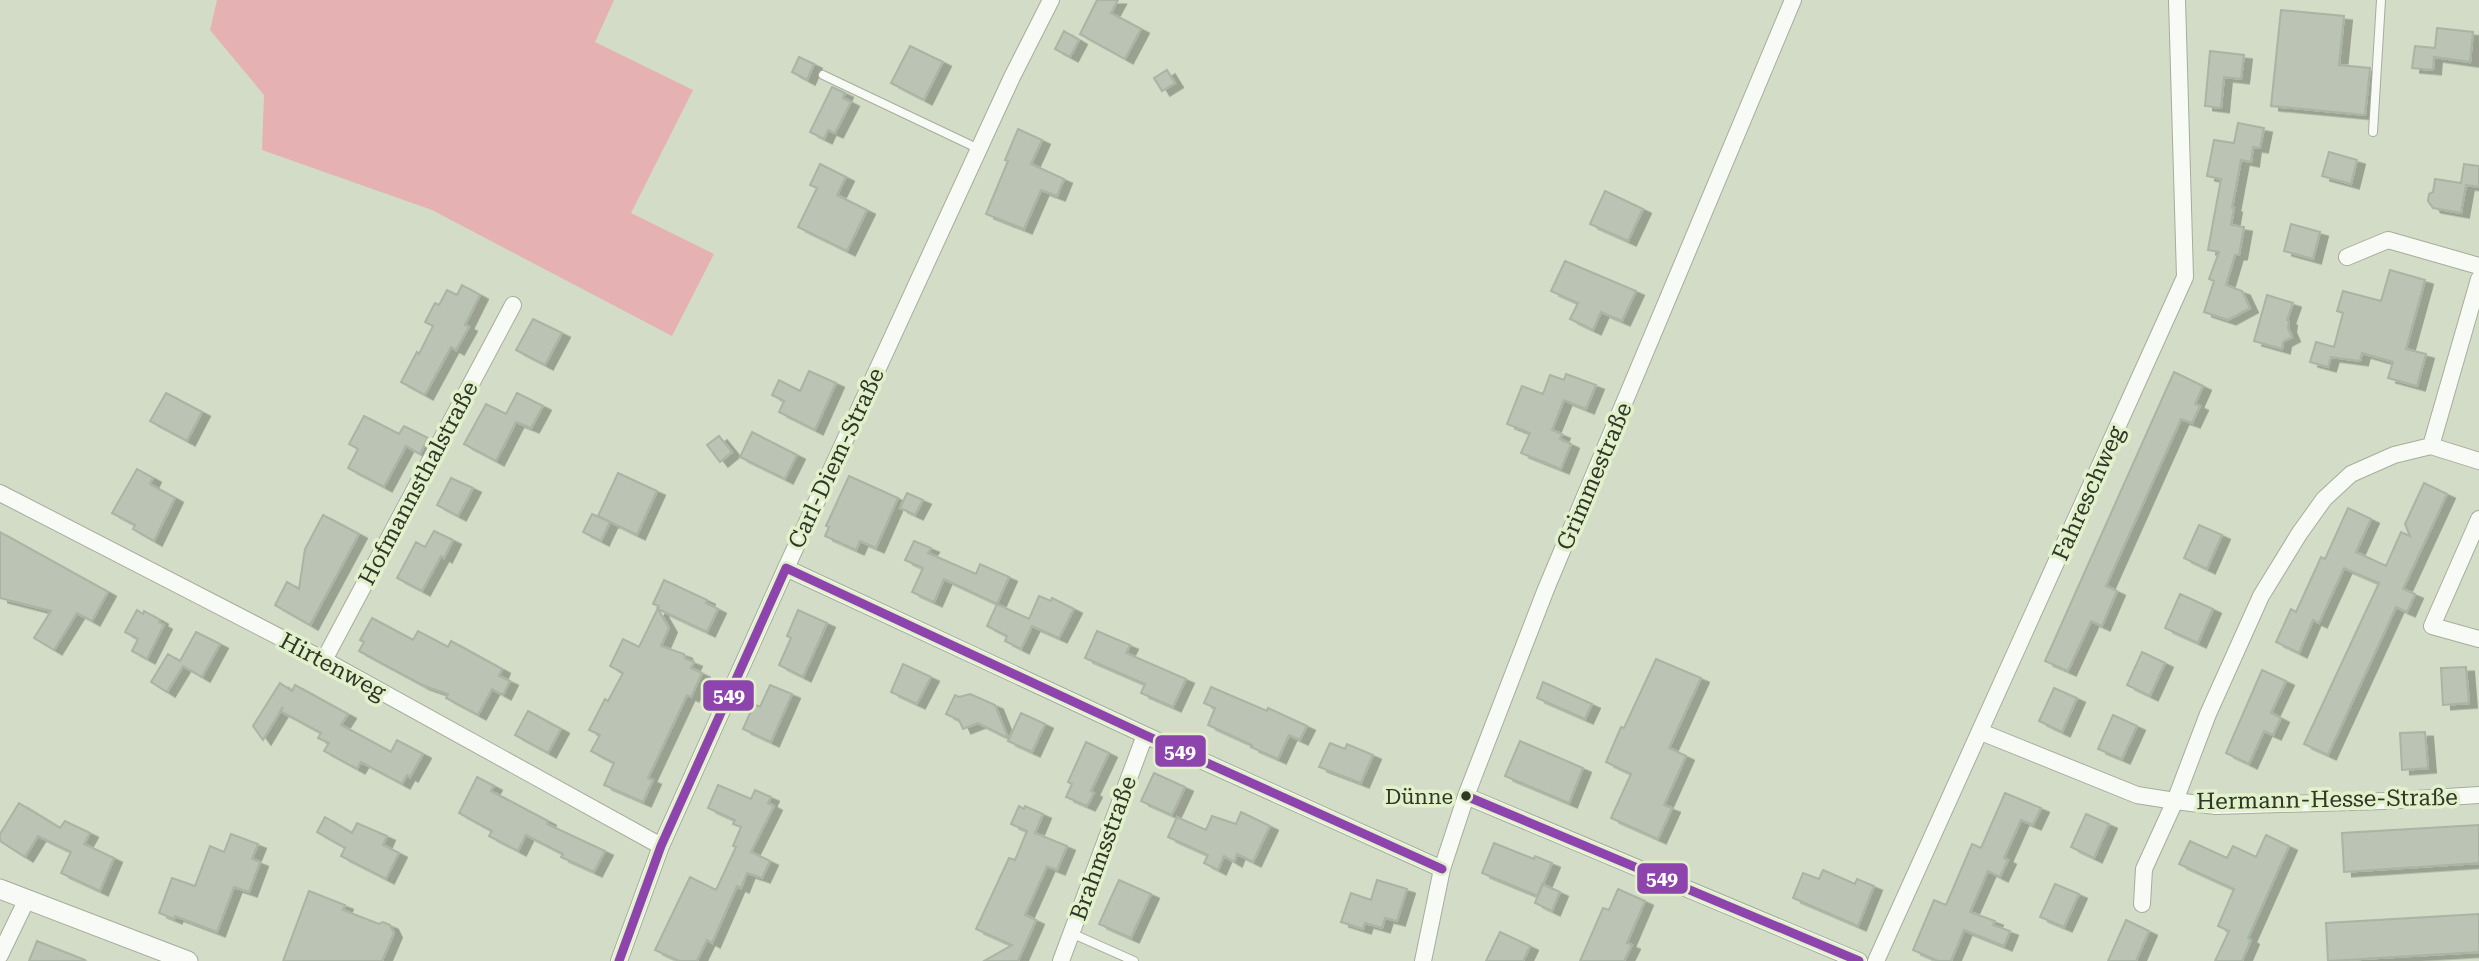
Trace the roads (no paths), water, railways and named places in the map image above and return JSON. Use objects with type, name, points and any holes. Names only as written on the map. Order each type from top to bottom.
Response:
[{"type":"street","name":"Carl-Diem-Straße","points":[[619,961],[661,846],[979,149],[1051,0]]},
{"type":"street","name":"Grimmestraße","points":[[1423,961],[1441,869],[1466,796],[1546,589],[1793,0]]},
{"type":"street","name":"Fahreschweg","points":[[1876,961],[2185,277],[2177,0]]},
{"type":"street","points":[[2347,257],[2388,240],[2479,265]]},
{"type":"street","points":[[2479,279],[2431,446],[2479,461]]},
{"type":"street","name":"Hofmannsthalstraße","points":[[324,660],[513,305]]},
{"type":"street","name":"Hermann-Hesse-Straße","points":[[2175,801],[2208,714],[2261,596],[2324,499],[2351,474],[2394,455],[2431,446]]},
{"type":"street","name":"Hirtenweg","points":[[0,493],[324,660],[661,846]]},
{"type":"street","points":[[2479,519],[2432,626],[2479,639]]},
{"type":"street","points":[[786,568],[1441,869]]},
{"type":"street","name":"Hermann-Hesse-Straße","points":[[1981,732],[2137,795],[2175,801],[2216,806],[2479,795]]},
{"type":"street","name":"Brahmsstraße","points":[[1061,961],[1145,735]]},
{"type":"street","points":[[1466,796],[1858,961]]},
{"type":"street","points":[[2142,904],[2144,869],[2175,801]]},
{"type":"street","points":[[0,888],[188,961]]},
{"type":"street","points":[[0,955],[27,899]]},
{"type":"lane","points":[[2373,132],[2381,0]]},
{"type":"lane","points":[[823,75],[979,149]]},
{"type":"lane","points":[[1071,933],[1134,961]]},
{"type":"place","name":"Dünne","points":[[1466,796]]}]
